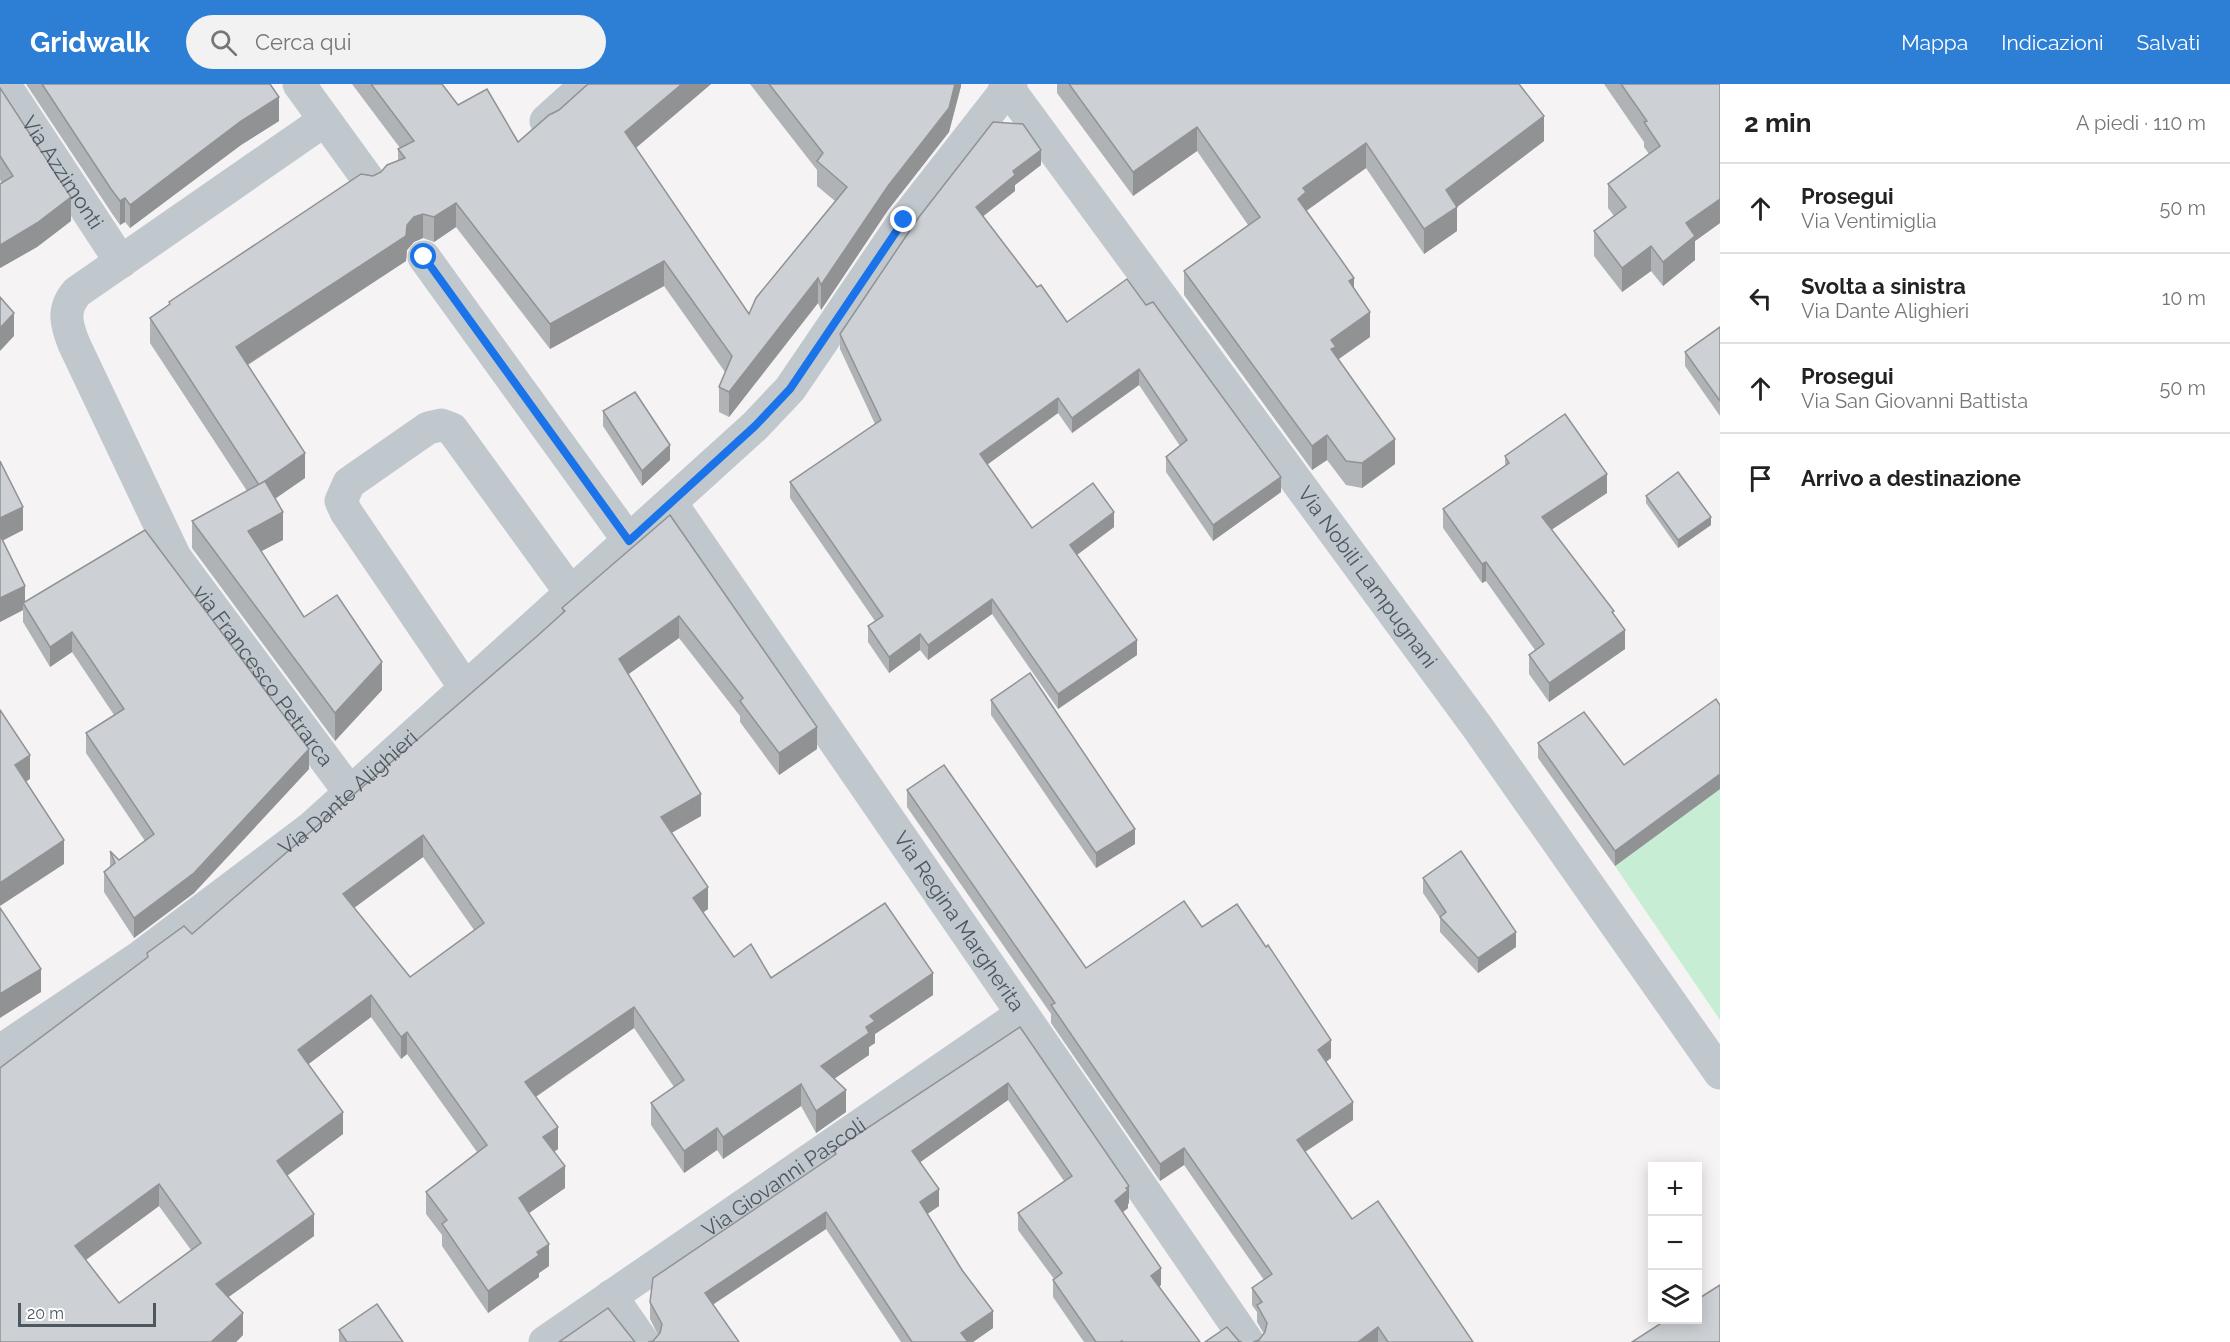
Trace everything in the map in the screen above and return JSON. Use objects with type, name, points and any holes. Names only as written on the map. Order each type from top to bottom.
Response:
[{"type":"street","name":"Via Azzimonti","points":[[4,84],[121,262]]},
{"type":"street","points":[[299,84],[370,182]]},
{"type":"street","points":[[546,121],[587,84]]},
{"type":"street","name":"Via Dante Alighieri","points":[[0,1052],[140,957],[311,828],[755,426],[790,389],[904,220],[1007,85]]},
{"type":"street","name":"Via Nobili Lampugnani","points":[[1007,85],[1478,728],[1720,1073]]},
{"type":"street","name":"via Francesco Petrarca","points":[[325,120],[77,292],[68,302],[66,316],[74,344],[175,557],[351,794]]},
{"type":"street","points":[[424,257],[629,541]]},
{"type":"street","points":[[466,689],[345,512],[341,501],[349,483],[428,428],[441,425],[452,429],[571,593]]},
{"type":"street","name":"Via Regina Margherita","points":[[671,503],[1248,1342]]},
{"type":"street","name":"Via Giovanni Pascoli","points":[[545,1342],[1022,1014]]},
{"type":"street","points":[[611,1296],[644,1342]]},
{"type":"green space","points":[[1720,789],[1720,1020],[1615,866]]},
{"type":"building","points":[[42,84],[270,84],[279,97],[241,121],[130,205],[125,198],[120,201],[111,189]]},
{"type":"building","points":[[371,84],[442,84],[458,105],[487,89],[518,142],[588,84],[682,84],[625,132],[749,314],[756,298],[847,187],[817,161],[823,153],[769,84],[955,84],[949,108],[888,186],[821,285],[818,278],[729,392],[719,387],[732,356],[664,261],[550,324],[456,203],[434,217],[423,214],[414,217],[407,225],[406,236],[236,347],[305,453],[259,485],[150,318],[170,304],[169,302],[361,174],[373,176],[387,165],[405,158],[398,149],[414,141]]},
{"type":"building","points":[[1069,84],[1519,84],[1544,116],[1446,190],[1457,207],[1424,229],[1366,143],[1303,188],[1306,192],[1298,199],[1354,278],[1349,281],[1370,312],[1331,340],[1336,347],[1331,349],[1395,439],[1362,463],[1346,461],[1327,435],[1312,446],[1184,271],[1260,217],[1197,127],[1133,172]]},
{"type":"building","points":[[1621,84],[1720,84],[1720,199],[1686,223],[1695,236],[1663,262],[1651,246],[1622,268],[1594,231],[1626,207],[1608,184],[1660,146],[1644,122],[1647,121]]},
{"type":"building","points":[[0,88],[71,197],[37,223],[0,245],[0,184],[13,176],[0,156]]},
{"type":"building","points":[[993,122],[1023,124],[1041,150],[1013,171],[1015,175],[976,207],[1037,287],[1041,285],[1067,322],[1127,279],[1146,305],[1153,302],[1281,477],[1213,525],[1166,457],[1187,440],[1139,369],[1072,418],[1058,398],[980,454],[1032,528],[1093,483],[1114,512],[1070,545],[1137,640],[1058,694],[992,599],[928,645],[920,634],[889,657],[868,626],[883,616],[790,482],[881,420],[840,334],[919,217]]},
{"type":"building","points":[[0,297],[14,313],[0,328]]},
{"type":"building","points":[[1720,327],[1720,401],[1685,352]]},
{"type":"building","points":[[635,392],[670,445],[642,471],[603,411]]},
{"type":"building","points":[[1565,414],[1607,474],[1542,517],[1614,611],[1612,612],[1625,630],[1549,683],[1529,655],[1544,644],[1486,562],[1482,564],[1443,509],[1509,463],[1505,456]]},
{"type":"building","points":[[0,461],[23,507],[0,518]]},
{"type":"building","points":[[1678,472],[1711,517],[1678,540],[1646,496]]},
{"type":"building","points":[[265,481],[283,512],[248,531],[304,617],[337,595],[382,662],[335,713],[192,521]]},
{"type":"building","points":[[670,515],[817,727],[779,753],[740,701],[743,698],[679,616],[619,659],[701,794],[661,817],[708,887],[693,898],[734,957],[751,944],[771,978],[885,903],[933,973],[870,1016],[875,1021],[866,1027],[869,1033],[821,1066],[846,1090],[816,1111],[801,1084],[723,1137],[717,1128],[684,1151],[651,1103],[684,1080],[634,1007],[525,1082],[558,1127],[543,1137],[565,1166],[519,1198],[549,1244],[537,1252],[539,1255],[488,1291],[442,1224],[447,1220],[426,1192],[487,1145],[407,1032],[401,1037],[371,995],[298,1050],[343,1112],[277,1161],[314,1214],[216,1284],[243,1313],[211,1342],[0,1342],[0,1068],[148,957],[147,953],[184,926],[192,934],[535,638],[565,611],[562,608]],"holes":[[[423,835],[484,923],[410,977],[343,894]],[[159,1184],[201,1243],[119,1303],[75,1246]]]},
{"type":"building","points":[[145,530],[309,749],[194,873],[134,918],[104,872],[115,863],[110,851],[119,860],[154,834],[86,733],[124,709],[72,632],[50,647],[23,603]]},
{"type":"building","points":[[0,535],[25,586],[0,598]]},
{"type":"building","points":[[1030,673],[1135,829],[1096,853],[991,700]]},
{"type":"building","points":[[1716,699],[1720,705],[1720,774],[1615,851],[1538,743],[1584,712],[1624,765]]},
{"type":"building","points":[[0,710],[30,755],[15,765],[64,840],[0,883]]},
{"type":"building","points":[[944,765],[1086,968],[1184,901],[1202,927],[1237,904],[1266,947],[1268,945],[1331,1040],[1318,1050],[1353,1102],[1297,1140],[1352,1219],[1378,1201],[1473,1342],[1388,1342],[1378,1327],[1358,1342],[1253,1342],[1259,1340],[1265,1332],[1267,1323],[1257,1305],[1262,1302],[1252,1288],[1272,1274],[1184,1148],[1160,1164],[1051,1005],[1055,1003],[907,790]]},
{"type":"building","points":[[1461,851],[1516,932],[1478,958],[1440,917],[1446,912],[1423,878]]},
{"type":"building","points":[[0,908],[41,969],[0,994]]},
{"type":"building","points":[[1020,1027],[1129,1186],[1126,1188],[1128,1190],[1115,1201],[1161,1268],[1151,1276],[1200,1342],[1096,1342],[1053,1280],[1062,1273],[1018,1213],[1072,1176],[1008,1083],[912,1151],[939,1189],[920,1202],[962,1270],[993,1311],[961,1333],[968,1342],[912,1342],[826,1212],[705,1293],[739,1342],[648,1342],[653,1341],[660,1333],[662,1324],[650,1302],[653,1278],[836,1154],[834,1150]]},
{"type":"building","points":[[1720,1285],[1720,1342],[1632,1342],[1660,1324],[1702,1324],[1702,1296]]},
{"type":"building","points":[[377,1304],[403,1342],[347,1342],[339,1330]]},
{"type":"building","points":[[608,1308],[635,1342],[559,1342]]},
{"type":"building","points":[[1227,1327],[1242,1342],[1205,1342]]},
{"type":"route","points":[[424,257],[629,541],[755,426],[790,389],[904,220]]}]
